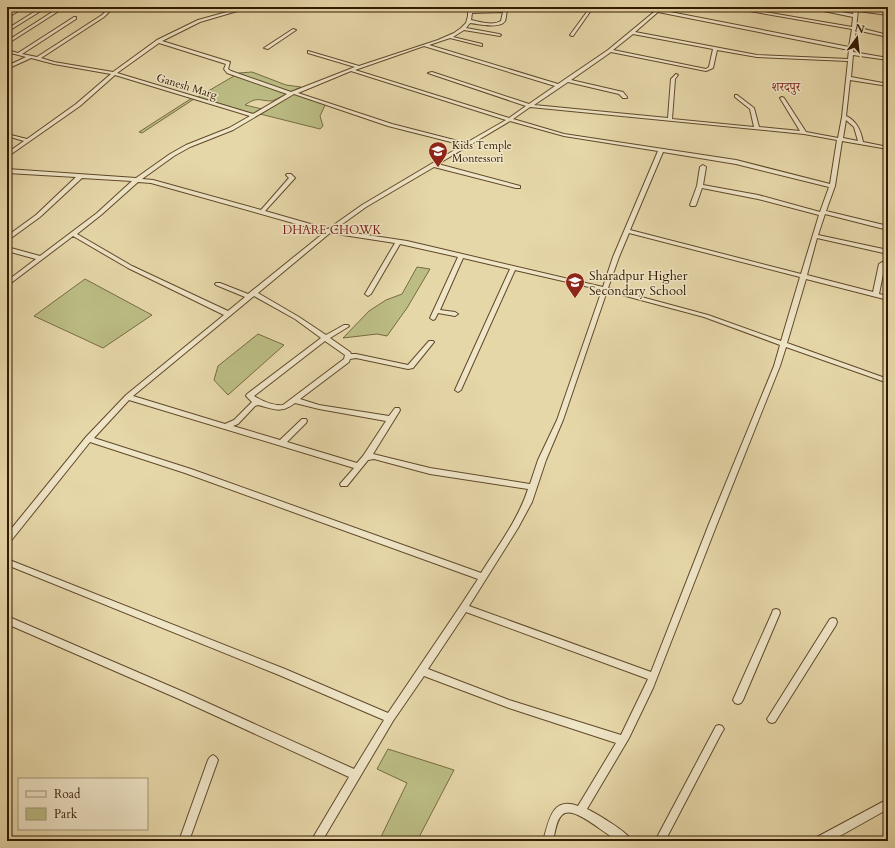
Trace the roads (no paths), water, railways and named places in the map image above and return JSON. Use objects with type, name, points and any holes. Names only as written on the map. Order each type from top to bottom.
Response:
[{"type":"street","points":[[7,17],[23,7]]},
{"type":"street","points":[[7,31],[45,7]]},
{"type":"street","points":[[7,43],[63,7]]},
{"type":"street","points":[[37,59],[103,16],[112,7]]},
{"type":"street","points":[[7,155],[78,105],[114,73],[158,41],[199,21],[249,7]]},
{"type":"street","points":[[728,7],[853,28],[888,36]]},
{"type":"street","points":[[806,7],[855,16]]},
{"type":"street","points":[[572,35],[591,8]]},
{"type":"street","points":[[7,284],[99,214],[137,180],[188,146],[231,129],[292,94],[359,67],[450,37],[463,29],[468,21],[470,9],[505,11],[591,8],[660,9],[888,59]]},
{"type":"street","points":[[581,810],[622,740],[653,677],[777,366],[815,236],[832,186],[844,118],[856,8],[888,14]]},
{"type":"street","points":[[7,540],[89,439],[128,397],[329,231],[364,206],[468,145],[530,106],[610,51],[634,33],[660,9]]},
{"type":"street","points":[[468,21],[496,25],[503,21],[505,11]]},
{"type":"street","points":[[20,54],[75,18]]},
{"type":"street","points":[[463,29],[499,35]]},
{"type":"street","points":[[266,48],[294,30]]},
{"type":"street","points":[[634,33],[757,56],[850,60]]},
{"type":"street","points":[[450,37],[481,45]]},
{"type":"street","points":[[158,41],[228,63],[226,70],[230,72],[292,94],[390,125],[468,145]]},
{"type":"street","points":[[424,45],[559,86]]},
{"type":"street","points":[[610,51],[706,70],[711,68],[715,49]]},
{"type":"street","name":"Ganesh Marg","points":[[7,51],[37,59],[114,73],[255,116]]},
{"type":"street","points":[[310,52],[359,67]]},
{"type":"street","points":[[757,56],[759,64]]},
{"type":"street","points":[[7,68],[30,57]]},
{"type":"street","points":[[351,70],[509,120],[564,135],[748,165],[832,186]]},
{"type":"street","points":[[430,73],[530,106],[804,133],[888,148]]},
{"type":"street","points":[[670,120],[673,79],[676,76]]},
{"type":"street","points":[[848,78],[888,85]]},
{"type":"street","points":[[566,80],[621,93],[625,97]]},
{"type":"street","points":[[737,96],[752,108],[757,128]]},
{"type":"street","points":[[782,98],[804,133]]},
{"type":"street","points":[[844,118],[851,119],[855,124],[861,143]]},
{"type":"street","points":[[7,135],[27,140]]},
{"type":"street","points":[[316,841],[390,718],[464,608],[515,526],[528,502],[532,487],[560,420],[604,289],[661,150]]},
{"type":"street","points":[[434,165],[518,187]]},
{"type":"street","points":[[693,205],[700,186],[703,167]]},
{"type":"street","points":[[7,171],[151,181],[329,231],[398,242],[461,256],[604,289],[706,316],[784,342],[888,381]]},
{"type":"street","points":[[262,212],[292,178],[289,175]]},
{"type":"street","points":[[7,239],[38,216],[81,176]]},
{"type":"street","points":[[700,186],[758,197],[888,228]]},
{"type":"street","points":[[628,231],[888,298]]},
{"type":"street","points":[[72,234],[130,268],[228,314]]},
{"type":"street","points":[[815,236],[888,252]]},
{"type":"street","points":[[368,294],[398,242]]},
{"type":"street","points":[[7,249],[40,258]]},
{"type":"street","points":[[433,318],[461,256]]},
{"type":"street","points":[[876,295],[882,264]]},
{"type":"street","points":[[458,390],[513,268]]},
{"type":"street","points":[[218,284],[251,295],[296,318],[348,354],[348,357]]},
{"type":"street","points":[[436,311],[455,314]]},
{"type":"street","points":[[346,326],[326,338],[249,396],[258,402],[279,408],[285,407],[347,360],[348,357],[356,356],[408,367],[412,366],[431,342]]},
{"type":"street","points":[[128,397],[357,466]]},
{"type":"street","points":[[293,400],[319,407],[390,419]]},
{"type":"street","points":[[226,426],[236,422],[253,404],[258,402]]},
{"type":"street","points":[[344,484],[357,466],[366,458],[397,410]]},
{"type":"street","points":[[282,443],[304,421]]},
{"type":"street","points":[[89,439],[188,471],[483,578]]},
{"type":"street","points":[[366,458],[374,456],[430,471],[532,487]]},
{"type":"street","points":[[7,562],[282,672],[390,718]]},
{"type":"street","points":[[464,608],[653,677]]},
{"type":"street","points":[[738,700],[776,612]]},
{"type":"street","points":[[7,620],[228,715],[356,775]]},
{"type":"street","points":[[772,719],[833,622]]},
{"type":"street","points":[[422,671],[509,704],[622,740]]},
{"type":"street","points":[[660,841],[719,728]]},
{"type":"street","points":[[184,841],[213,760]]},
{"type":"street","points":[[821,841],[888,804]]},
{"type":"street","points":[[548,841],[558,812],[562,808],[569,807],[581,810],[627,841]]},
{"type":"place","name":"Kids Temple Montessori","points":[[438,168]]},
{"type":"place","name":"Sharadpur Higher Secondary School","points":[[575,299]]},
{"type":"district","name":"शरदपुर","points":[[786,87]]},
{"type":"district","name":"DHARE CHOWK","points":[[332,230]]}]
